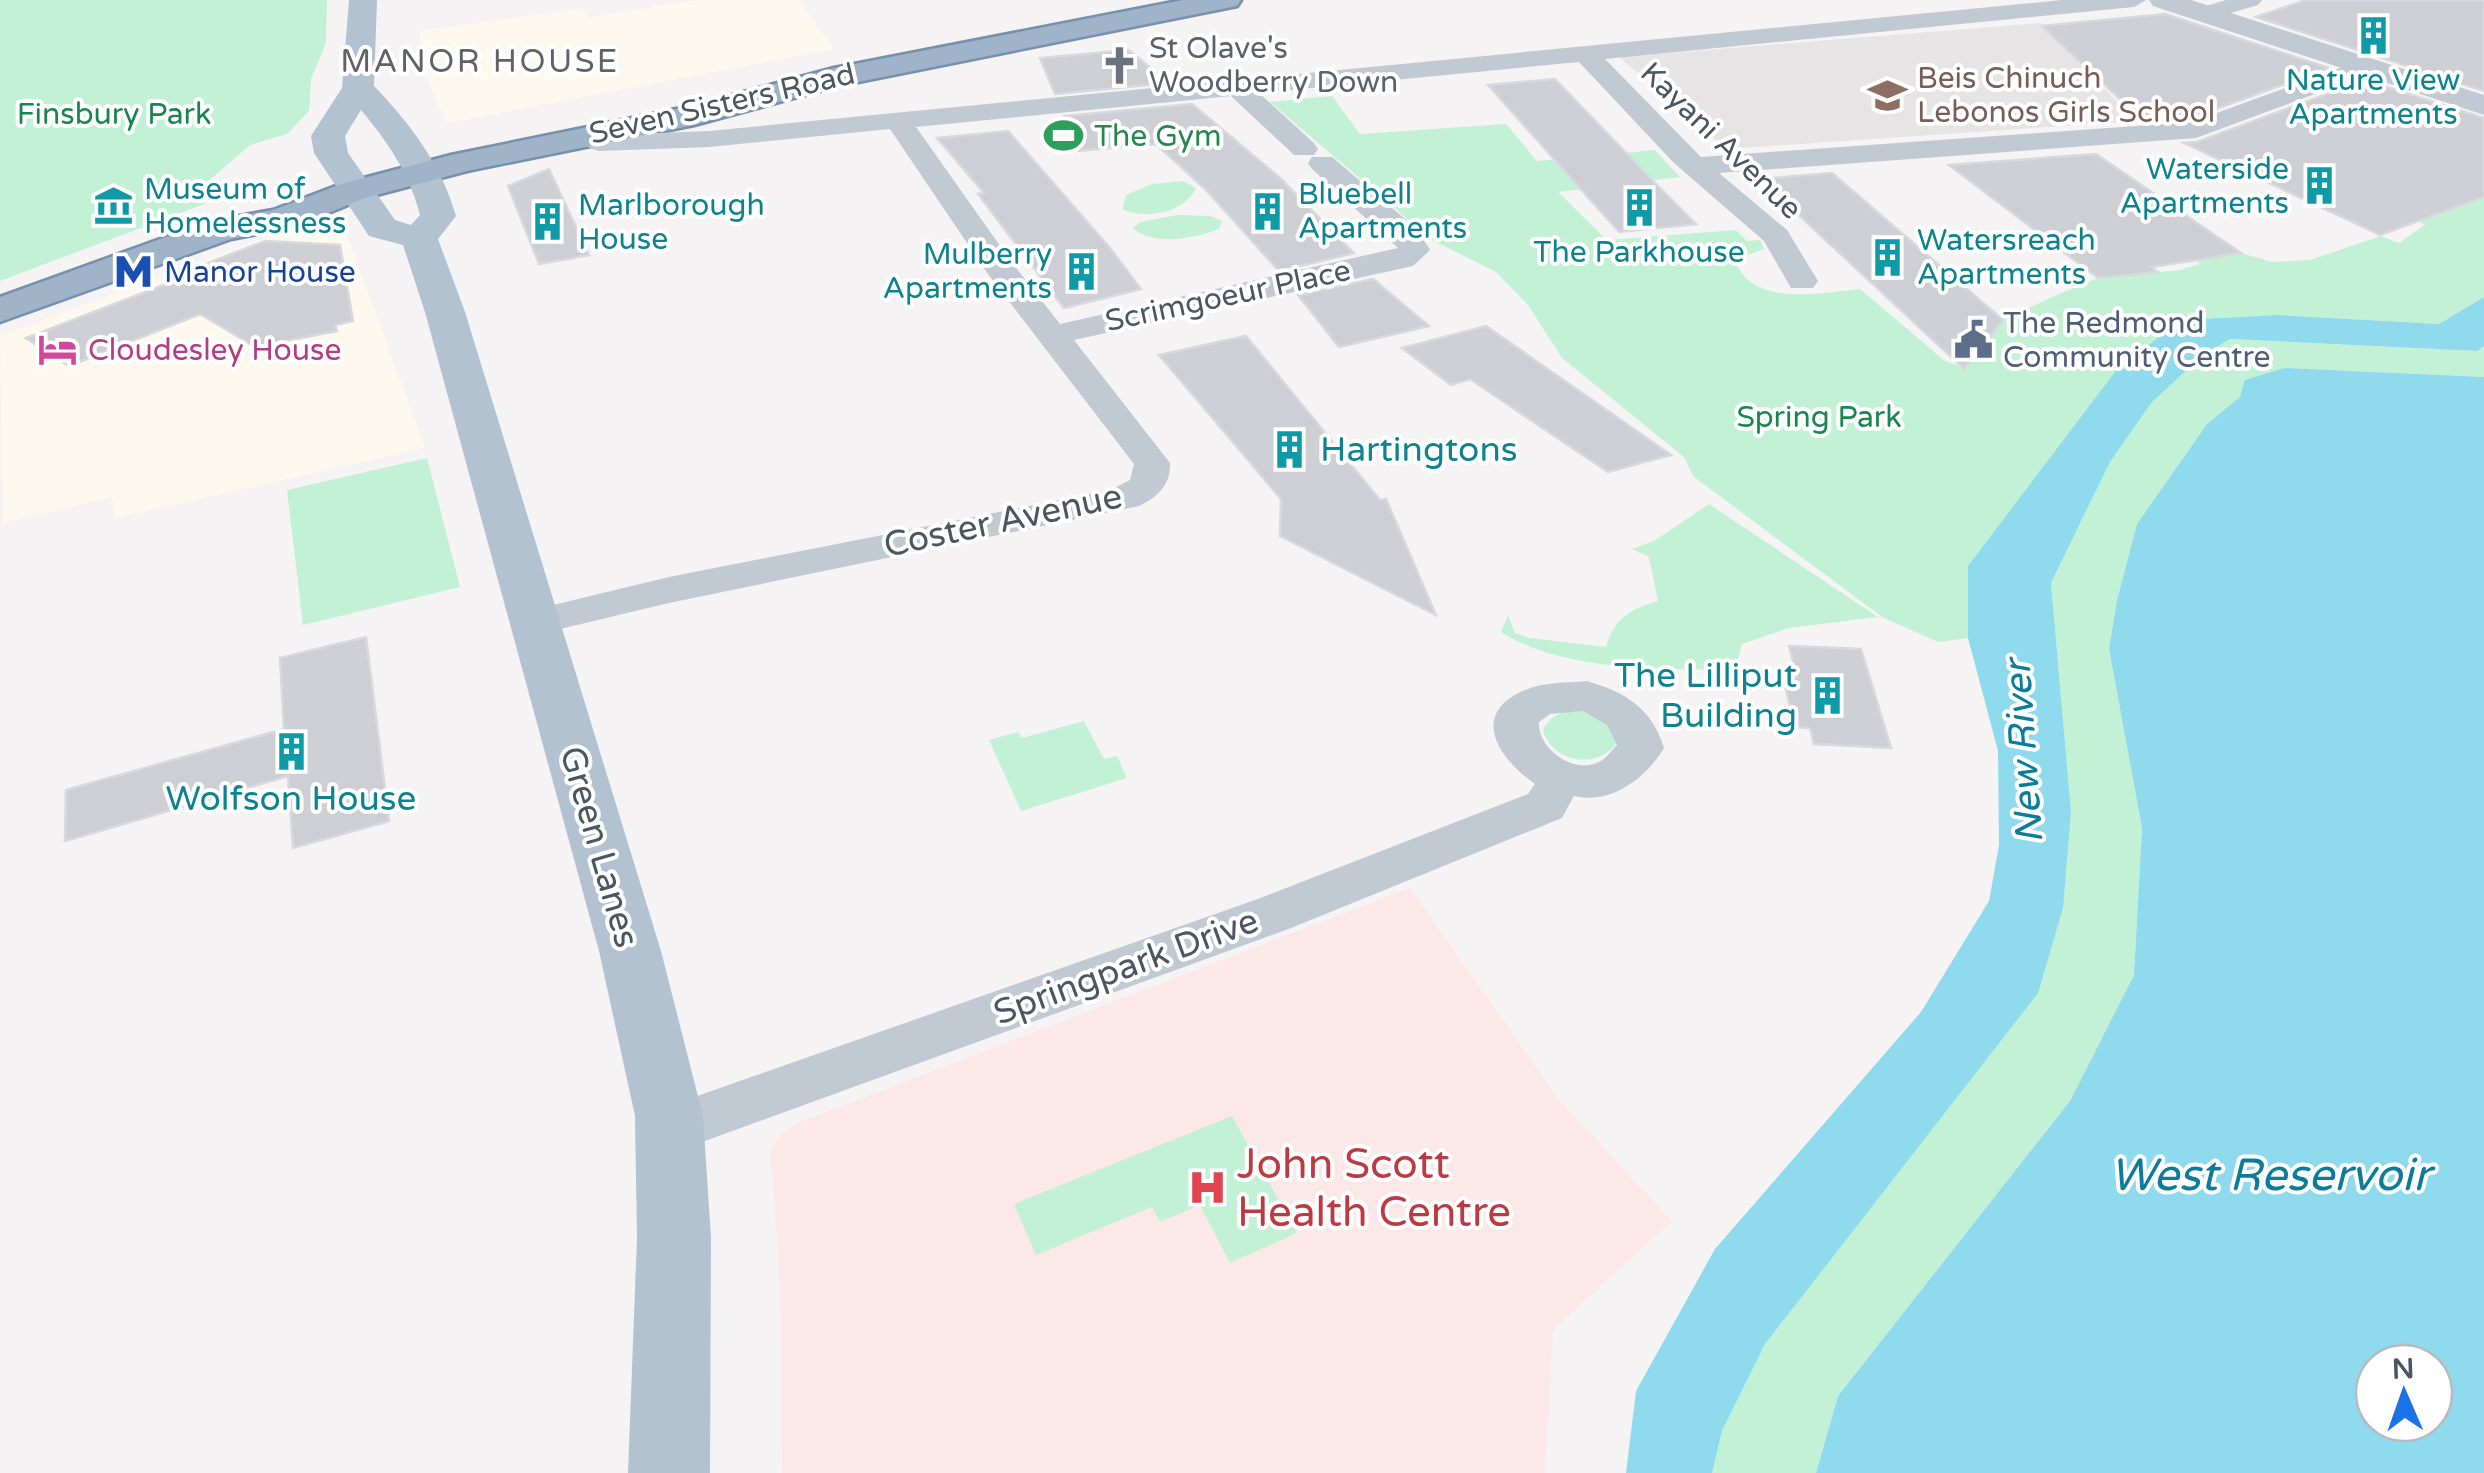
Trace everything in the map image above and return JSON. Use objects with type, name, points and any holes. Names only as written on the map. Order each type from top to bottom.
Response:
[{"type":"highway","name":"Seven Sisters Road","points":[[414,162],[438,142],[1164,0]]},
{"type":"highway","name":"Seven Sisters Road","points":[[0,310],[223,229],[281,219],[347,181],[414,162],[694,115],[834,77],[1228,0]]},
{"type":"main road","points":[[358,88],[385,115],[433,188],[438,216],[418,238],[382,228],[331,154],[328,136],[358,88],[363,0]]},
{"type":"main road","name":"Green Lanes","points":[[418,238],[445,312],[630,950],[672,1129],[669,1473]]},
{"type":"street","points":[[592,135],[599,144],[619,144],[900,120],[2134,0]]},
{"type":"street","points":[[2163,0],[2484,106]]},
{"type":"street","points":[[2204,14],[2250,0]]},
{"type":"street","name":"Kayani Avenue","points":[[1586,54],[1696,166],[1776,236],[1802,281]]},
{"type":"street","points":[[1696,166],[2166,134],[2210,126],[2368,66]]},
{"type":"street","name":"Scrimgoeur Place","points":[[1053,335],[1402,259],[1414,250],[1414,243],[1236,86]]},
{"type":"street","name":"Coster Avenue","points":[[534,622],[669,590],[1119,500],[1137,494],[1154,474],[1152,463],[1141,448],[999,268],[904,132],[900,120]]},
{"type":"street","name":"Springpark Drive","points":[[672,1129],[1254,921],[1530,813],[1545,806],[1561,778]]},
{"type":"shaded area","points":[[697,0],[799,0],[834,49],[447,123],[425,75],[419,31],[584,8],[589,17]]},
{"type":"shaded area","name":"Beis Chinuch Lebonos Girls School","points":[[2040,23],[2136,121],[1726,149],[1619,57]]},
{"type":"shaded area","points":[[299,225],[344,227],[425,448],[115,518],[112,497],[3,523],[0,336]]},
{"type":"shaded area","name":"John Scott Health Centre","points":[[1410,888],[1560,1101],[1672,1221],[1553,1330],[1545,1473],[782,1473],[780,1279],[771,1156],[774,1143],[783,1133],[798,1123]]},
{"type":"green space","name":"Finsbury Park","points":[[0,0],[327,0],[326,43],[311,79],[309,111],[287,134],[250,145],[195,193],[197,203],[207,203],[0,281]]},
{"type":"green space","name":"Spring Park","points":[[1332,96],[1360,134],[1506,124],[1537,161],[1655,150],[1680,177],[1558,192],[1607,240],[1736,230],[1747,241],[1760,240],[1764,249],[1734,260],[1748,280],[1787,294],[1860,289],[1945,361],[1964,368],[2003,320],[2098,278],[2180,270],[2200,264],[2196,260],[2241,253],[2272,262],[2310,260],[2381,236],[2399,243],[2425,225],[2418,221],[2437,214],[2441,200],[2484,168],[2484,297],[2439,324],[2278,315],[2180,320],[2052,458],[1968,566],[1968,638],[1938,642],[1882,617],[1693,476],[1684,457],[1562,358],[1528,305],[1496,272],[1432,240],[1270,102]]},
{"type":"green space","points":[[1183,181],[1196,188],[1191,197],[1174,209],[1142,214],[1122,209],[1126,195],[1152,184]]},
{"type":"green space","points":[[1178,215],[1211,216],[1222,221],[1219,229],[1175,239],[1152,237],[1133,228],[1140,222]]},
{"type":"green space","points":[[2230,339],[2477,351],[2484,346],[2484,377],[2284,368],[2207,424],[2137,524],[2109,649],[2142,828],[2134,975],[2070,1101],[1838,1396],[1816,1473],[1712,1473],[1722,1431],[1765,1344],[1870,1207],[2071,811],[2051,583],[2110,462],[2152,402],[2203,355]]},
{"type":"green space","points":[[427,458],[460,587],[303,625],[287,490]]},
{"type":"green space","points":[[1709,504],[1878,617],[1789,628],[1742,644],[1735,670],[1646,668],[1583,661],[1553,655],[1501,632],[1508,615],[1515,633],[1529,638],[1606,647],[1625,616],[1658,601],[1649,557],[1632,549],[1654,541]]},
{"type":"green space","points":[[1581,710],[1604,720],[1618,741],[1600,757],[1566,756],[1548,741],[1543,730],[1559,714]]},
{"type":"green space","points":[[1084,721],[1104,759],[1117,756],[1127,778],[1021,811],[989,740],[1018,732],[1022,738]]},
{"type":"green space","points":[[1232,1116],[1297,1233],[1230,1263],[1200,1205],[1160,1222],[1152,1207],[1036,1255],[1014,1204]]},
{"type":"water","name":"New River","points":[[2484,297],[2484,346],[2477,351],[2230,339],[2203,355],[2152,402],[2110,462],[2051,583],[2071,811],[2063,908],[2038,993],[1765,1344],[1722,1431],[1712,1473],[1626,1473],[1636,1391],[1715,1249],[1921,1012],[1989,901],[1999,845],[1998,751],[1968,638],[1968,566],[2115,372],[2180,320],[2278,315],[2439,324]]},
{"type":"water","name":"West Reservoir","points":[[2284,368],[2484,377],[2484,1473],[1816,1473],[1838,1396],[2070,1101],[2134,975],[2142,828],[2109,649],[2117,600],[2137,524],[2207,424],[2240,397],[2245,380]]},
{"type":"building","points":[[2306,0],[2484,0],[2484,91],[2256,17]]},
{"type":"building","points":[[2165,14],[2329,68],[2191,118],[2144,122],[2042,26]]},
{"type":"building","name":"St Olave's Woodberry Down","points":[[1129,50],[1168,83],[1055,94],[1040,58]]},
{"type":"building","points":[[1555,79],[1696,224],[1619,232],[1488,85]]},
{"type":"building","points":[[2365,80],[2484,118],[2484,197],[2380,235],[2184,143],[2197,142]]},
{"type":"building","points":[[1192,104],[1279,177],[1354,253],[1279,271],[1206,190],[1156,144],[1078,151],[1064,116]]},
{"type":"building","points":[[1008,131],[1141,289],[1064,308],[978,194],[984,193],[937,138]]},
{"type":"building","points":[[2096,154],[2241,253],[2151,267],[2158,272],[2098,278],[1949,165]]},
{"type":"building","name":"Marlborough House","points":[[549,169],[589,255],[539,264],[508,186]]},
{"type":"building","name":"Watersreach Apartments","points":[[1832,173],[2003,320],[1964,369],[1760,179]]},
{"type":"building","points":[[265,241],[340,245],[353,321],[335,325],[337,331],[255,347],[200,314],[69,366],[26,338],[192,274],[187,271]]},
{"type":"building","points":[[1373,279],[1429,326],[1339,347],[1298,295]]},
{"type":"building","points":[[1486,326],[1671,455],[1608,472],[1470,379],[1451,385],[1402,348]]},
{"type":"building","points":[[1246,336],[1380,500],[1386,499],[1436,615],[1280,536],[1281,499],[1159,355]]},
{"type":"building","name":"Wolfson House","points":[[366,637],[389,821],[293,848],[288,776],[65,841],[66,790],[284,729],[280,658]]},
{"type":"building","name":"The Lilliput Building","points":[[1789,646],[1861,649],[1891,748],[1814,744],[1810,728],[1795,727],[1783,677],[1797,677]]},
{"type":"place","name":"Nature View Apartments","points":[[2373,36]]},
{"type":"place","name":"St Olave's Woodberry Down","points":[[1119,65]]},
{"type":"place","name":"Beis Chinuch Lebonos Girls School","points":[[1887,95]]},
{"type":"place","name":"The Gym","points":[[1064,136]]},
{"type":"place","name":"Waterside Apartments","points":[[2319,186]]},
{"type":"place","name":"Museum of Homelessness","points":[[114,206]]},
{"type":"place","name":"The Parkhouse","points":[[1639,208]]},
{"type":"place","name":"Bluebell Apartments","points":[[1268,211]]},
{"type":"place","name":"Marlborough House","points":[[548,222]]},
{"type":"place","name":"Watersreach Apartments","points":[[1887,257]]},
{"type":"place","name":"Mulberry Apartments","points":[[1082,271]]},
{"type":"place","name":"Manor House","points":[[134,272]]},
{"type":"place","name":"The Redmond Community Centre","points":[[1973,340]]},
{"type":"place","name":"Cloudesley House","points":[[58,350]]},
{"type":"place","name":"Hartingtons","points":[[1290,450]]},
{"type":"place","name":"The Lilliput Building","points":[[1827,696]]},
{"type":"place","name":"Wolfson House","points":[[291,752]]},
{"type":"place","name":"John Scott Health Centre","points":[[1207,1188]]},
{"type":"district","name":"MANOR HOUSE","points":[[480,62]]}]
